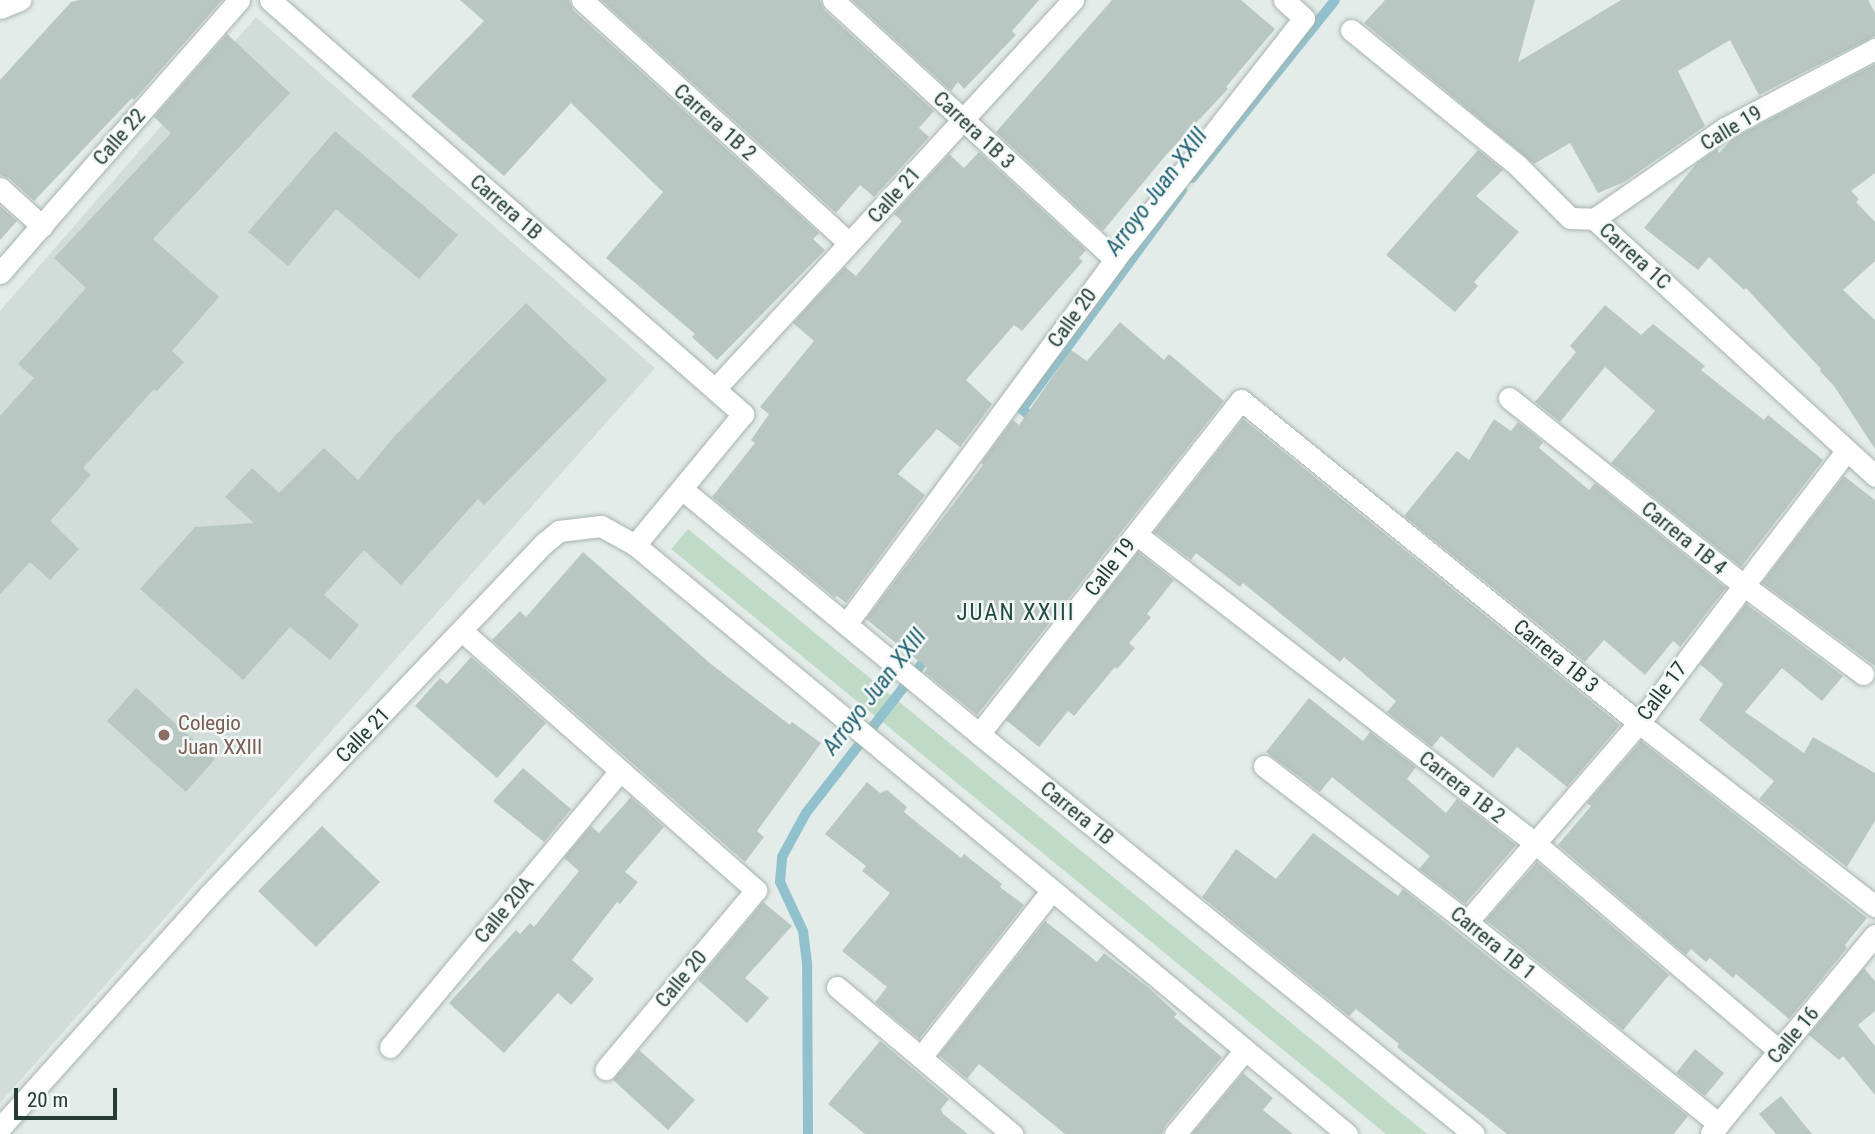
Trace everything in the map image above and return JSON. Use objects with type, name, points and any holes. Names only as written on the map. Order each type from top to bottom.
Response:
[{"type":"street","points":[[0,8],[20,0]]},
{"type":"street","name":"Calle 22","points":[[0,273],[239,0]]},
{"type":"street","name":"Carrera 1B","points":[[270,0],[743,414],[682,489],[979,734],[1474,1134]]},
{"type":"street","name":"Carrera 1B 2","points":[[582,0],[849,243]]},
{"type":"street","name":"Carrera 1B 3","points":[[832,0],[1115,259]]},
{"type":"street","name":"Calle 21","points":[[715,389],[1072,0]]},
{"type":"street","name":"Calle 20","points":[[846,622],[1115,259],[1304,18],[1284,0]]},
{"type":"street","name":"Carrera 1C","points":[[1351,30],[1517,165],[1570,218],[1594,219],[1875,476]]},
{"type":"street","name":"Calle 19","points":[[1594,219],[1725,128],[1875,49]]},
{"type":"street","points":[[0,188],[42,226]]},
{"type":"street","name":"Carrera 1B 4","points":[[1509,398],[1742,584],[1863,674]]},
{"type":"street","name":"Carrera 1B 3","points":[[1241,400],[1639,723],[1875,906]]},
{"type":"street","name":"Calle 19","points":[[979,734],[1241,400]]},
{"type":"street","name":"Calle 17","points":[[1467,922],[1639,723],[1742,584],[1846,451]]},
{"type":"street","points":[[682,489],[635,545],[1347,1134]]},
{"type":"street","name":"Calle 21","points":[[0,1128],[208,896],[559,531],[601,526],[635,545]]},
{"type":"street","name":"Carrera 1B 2","points":[[1136,534],[1535,843],[1779,1051]]},
{"type":"street","points":[[462,631],[619,772]]},
{"type":"street","name":"Carrera 1B 1","points":[[1264,766],[1467,922],[1715,1129]]},
{"type":"street","name":"Calle 20","points":[[606,1069],[756,890],[619,772]]},
{"type":"street","name":"Calle 20A","points":[[390,1047],[619,772]]},
{"type":"street","points":[[921,1057],[1052,890]]},
{"type":"street","name":"Calle 16","points":[[1715,1129],[1875,935]]},
{"type":"street","points":[[838,987],[1012,1134]]},
{"type":"street","points":[[1175,1134],[1245,1050]]},
{"type":"shaded area","name":"Colegio Juan XXIII","points":[[256,17],[655,368],[0,1103],[0,311]]},
{"type":"green space","points":[[688,529],[1427,1134],[1386,1134],[671,549]]},
{"type":"building","points":[[222,0],[134,100],[132,98],[34,201],[9,178],[0,175],[0,80],[71,2]]},
{"type":"building","points":[[460,0],[569,0],[573,10],[819,233],[813,239],[825,250],[717,360],[692,337],[695,334],[606,258],[663,192],[571,103],[504,176],[411,96],[484,21]]},
{"type":"building","points":[[601,0],[820,0],[824,10],[934,111],[919,128],[929,137],[874,197],[860,185],[836,213]]},
{"type":"building","points":[[852,0],[1039,0],[1012,31],[1016,35],[964,89],[958,82],[951,91]]},
{"type":"building","points":[[1112,0],[1241,0],[1275,29],[1226,87],[1228,89],[1166,155],[1103,231],[996,132]]},
{"type":"building","points":[[1385,0],[1535,0],[1518,62],[1621,0],[1868,0],[1875,13],[1875,36],[1759,95],[1730,40],[1678,71],[1705,126],[1624,182],[1598,193],[1570,143],[1534,164],[1364,23]]},
{"type":"building","points":[[227,34],[290,93],[153,239],[219,297],[172,351],[184,362],[157,391],[154,389],[83,468],[91,475],[50,521],[79,549],[50,580],[30,562],[0,594],[0,416],[34,378],[18,364],[86,288],[54,258],[171,133],[154,117]]},
{"type":"building","points":[[1875,64],[1875,173],[1851,191],[1859,199],[1856,202],[1875,222],[1875,261],[1843,290],[1875,320],[1875,449],[1821,369],[1746,288],[1744,290],[1709,257],[1698,270],[1644,228],[1696,164],[1717,149],[1719,153],[1732,139]]},
{"type":"building","points":[[335,131],[458,235],[419,279],[336,209],[288,266],[248,232]]},
{"type":"building","points":[[1478,150],[1503,170],[1476,196],[1519,232],[1474,282],[1478,286],[1455,312],[1386,255]]},
{"type":"building","points":[[979,152],[1086,250],[1079,258],[1083,261],[1022,331],[1014,325],[966,380],[992,404],[960,447],[937,429],[898,474],[925,495],[846,603],[837,596],[835,598],[712,497],[755,443],[751,440],[769,414],[760,407],[814,341],[793,323],[845,267],[856,276],[902,221],[894,214],[949,154],[964,168]]},
{"type":"building","points":[[0,206],[17,221],[0,240]]},
{"type":"building","points":[[526,303],[607,380],[484,505],[478,499],[401,585],[364,550],[324,595],[359,625],[330,660],[290,627],[243,680],[140,589],[195,527],[254,523],[225,497],[252,468],[279,493],[324,448],[358,480],[393,438]]},
{"type":"building","points":[[1605,305],[1641,335],[1653,324],[1705,366],[1701,370],[1764,420],[1768,415],[1823,460],[1741,567],[1611,463],[1655,411],[1605,367],[1560,422],[1535,402],[1576,352],[1570,346]]},
{"type":"building","points":[[1120,322],[1164,360],[1169,354],[1224,401],[977,715],[924,672],[927,668],[866,619],[983,465],[981,463],[1013,420],[1019,425],[1071,350],[1087,361]]},
{"type":"building","points":[[1243,419],[1620,725],[1567,787],[1517,747],[1493,778],[1441,736],[1432,747],[1387,712],[1396,701],[1344,657],[1340,662],[1243,583],[1240,587],[1196,553],[1191,560],[1154,532]]},
{"type":"building","points":[[1494,419],[1511,431],[1518,422],[1543,442],[1539,448],[1589,490],[1595,483],[1726,588],[1680,647],[1673,641],[1645,675],[1604,640],[1585,662],[1404,516],[1457,451],[1469,460]]},
{"type":"building","points":[[1844,476],[1875,500],[1875,666],[1762,583]]},
{"type":"building","points":[[583,552],[711,664],[790,725],[792,722],[821,743],[757,831],[764,837],[745,862],[492,640],[520,611],[526,617]]},
{"type":"building","points":[[1138,552],[1174,580],[1147,614],[1151,617],[1129,643],[1135,648],[1117,669],[1115,667],[1074,716],[1068,711],[1039,747],[1006,720]]},
{"type":"building","points":[[1746,604],[1843,676],[1822,701],[1782,668],[1745,712],[1804,753],[1813,737],[1875,773],[1875,821],[1847,867],[1759,799],[1774,781],[1699,720],[1723,684],[1700,664]]},
{"type":"building","points":[[471,657],[546,723],[497,778],[415,706],[440,678],[447,684]]},
{"type":"building","points":[[136,688],[215,759],[186,792],[107,721]]},
{"type":"building","points":[[1309,698],[1363,741],[1370,732],[1416,767],[1407,779],[1446,813],[1457,799],[1516,845],[1465,904],[1419,869],[1430,856],[1332,777],[1320,792],[1266,752]]},
{"type":"building","points":[[1641,741],[1867,918],[1845,945],[1847,948],[1789,1019],[1736,974],[1733,978],[1710,958],[1706,962],[1691,949],[1686,955],[1558,845],[1591,806],[1587,803]]},
{"type":"building","points":[[523,768],[571,809],[544,842],[493,801]]},
{"type":"building","points":[[867,782],[880,793],[887,790],[907,807],[904,812],[961,858],[964,854],[1024,905],[919,1039],[875,1002],[887,987],[842,951],[890,893],[862,871],[866,866],[825,834]]},
{"type":"building","points":[[631,797],[664,827],[625,872],[638,882],[620,904],[617,902],[572,960],[594,979],[571,1005],[558,993],[504,1053],[449,1003],[516,930],[520,934],[530,923],[534,927],[579,871],[564,858],[591,826],[599,833]]},
{"type":"building","points":[[322,826],[380,882],[316,947],[258,891]]},
{"type":"building","points":[[1313,833],[1398,896],[1403,889],[1688,1116],[1674,1134],[1507,1134],[1397,1047],[1399,1044],[1356,1009],[1349,1016],[1202,897],[1236,849],[1276,879]]},
{"type":"building","points":[[1537,862],[1669,975],[1623,1030],[1486,920]]},
{"type":"building","points":[[763,902],[792,926],[745,978],[769,998],[747,1023],[698,980]]},
{"type":"building","points":[[1045,921],[1097,962],[1104,953],[1149,988],[1177,1014],[1174,1017],[1222,1057],[1165,1126],[1162,1134],[1065,1134],[979,1064],[967,1079],[939,1055]]},
{"type":"building","points":[[1864,968],[1875,981],[1875,1011],[1858,1025],[1875,1046],[1875,1095],[1843,1056],[1839,1060],[1809,1035]]},
{"type":"building","points":[[880,1041],[949,1099],[941,1109],[943,1114],[968,1134],[865,1134],[828,1104]]},
{"type":"building","points":[[1695,1049],[1724,1073],[1705,1096],[1676,1073]]},
{"type":"building","points":[[639,1050],[695,1100],[668,1130],[613,1080]]},
{"type":"building","points":[[1243,1073],[1273,1098],[1263,1110],[1293,1134],[1192,1134]]},
{"type":"building","points":[[1781,1096],[1812,1134],[1776,1134],[1759,1114]]},
{"type":"waterway","name":"Arroyo Juan XXIII","points":[[1192,178],[1335,0]]},
{"type":"waterway","name":"Arroyo Juan XXIII","points":[[1037,423],[1022,409],[1182,190]]},
{"type":"waterway","name":"Arroyo Juan XXIII","points":[[808,1134],[807,963],[803,931],[780,882],[782,857],[806,813],[931,652]]},
{"type":"place","name":"Colegio Juan XXIII","points":[[164,735]]},
{"type":"district","name":"JUAN XXIII","points":[[1016,613]]}]
